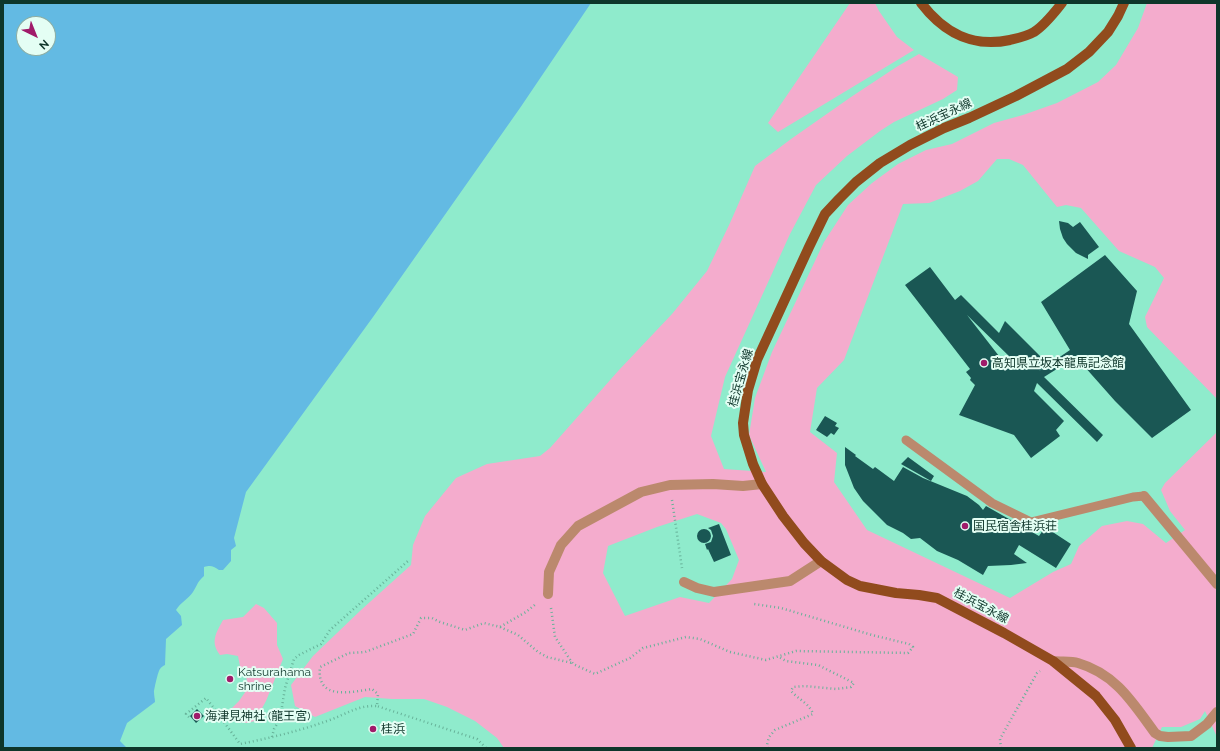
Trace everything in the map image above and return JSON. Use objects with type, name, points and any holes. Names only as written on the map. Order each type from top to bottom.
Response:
[{"type":"main road","points":[[922,3],[928,12],[953,32],[970,40],[984,42],[1001,42],[1033,32],[1045,22],[1062,3]]},
{"type":"main road","name":"桂浜宝永線","points":[[1124,3],[1108,32],[1089,52],[1067,69],[1016,96],[910,145],[880,163],[856,182],[825,214],[757,360],[748,390],[743,419],[744,435],[753,464],[762,484],[783,516],[804,543],[821,560],[846,580],[860,586],[896,593],[937,598],[1004,633],[1053,661],[1096,696],[1115,720],[1131,748]]},
{"type":"street","points":[[548,594],[549,572],[561,544],[578,526],[641,492],[670,485],[713,484],[743,486],[762,484]]},
{"type":"street","points":[[1144,496],[1217,584]]},
{"type":"street","points":[[684,582],[696,588],[714,592],[790,581],[821,560]]},
{"type":"street","points":[[1053,661],[1077,662],[1094,670],[1115,683],[1125,692],[1154,733],[1160,736],[1191,736],[1207,724],[1217,712]]},
{"type":"lane","points":[[906,440],[992,503],[1031,522],[1133,497],[1144,496]]},
{"type":"path","points":[[670,485],[684,582]]},
{"type":"path","points":[[272,737],[274,729],[280,719],[286,688],[294,659],[321,644],[330,630],[408,561]]},
{"type":"path","points":[[500,627],[526,612],[548,594]]},
{"type":"path","points":[[548,594],[555,637],[573,664]]},
{"type":"path","points":[[377,706],[378,694],[372,689],[334,692],[326,688],[319,674],[320,667],[349,653],[365,652],[413,634],[421,618],[432,618],[465,630],[484,623],[500,627],[518,635],[538,652],[547,657],[573,664],[595,674],[630,658],[643,648],[686,637],[700,639],[730,652],[766,660],[796,651],[908,653],[913,647],[909,644],[872,635],[781,608],[751,603]]},
{"type":"path","points":[[768,748],[767,745],[769,737],[775,730],[813,714],[812,710],[791,691],[793,687],[805,686],[836,689],[852,687],[854,683],[818,665],[786,661],[778,656]]},
{"type":"path","points":[[1001,748],[1000,740],[1037,673],[1053,661]]},
{"type":"path","points":[[189,717],[186,714],[206,698],[240,744],[272,737],[328,721],[357,708],[377,706],[477,739],[486,748]]},
{"type":"shaded area","points":[[850,3],[875,3],[897,37],[914,50],[778,132],[768,123]]},
{"type":"shaded area","points":[[1147,3],[1217,3],[1217,399],[1147,327],[1145,317],[1164,278],[1155,267],[1119,251],[1081,208],[1066,205],[1057,207],[1023,165],[1009,159],[997,159],[978,181],[960,191],[929,203],[903,204],[844,360],[817,388],[810,432],[837,453],[834,482],[867,530],[1010,598],[1053,572],[1071,564],[1079,546],[1102,526],[1127,521],[1143,524],[1166,543],[1185,530],[1170,511],[1161,490],[1165,483],[1217,432],[1217,737],[1205,711],[1200,719],[1181,727],[1162,727],[1152,748],[504,748],[497,738],[475,721],[447,707],[424,699],[365,697],[315,717],[295,706],[291,685],[313,656],[411,565],[413,545],[425,516],[456,478],[487,464],[540,456],[550,448],[619,370],[672,314],[707,271],[755,166],[851,97],[919,54],[958,77],[957,90],[943,99],[894,122],[847,156],[816,185],[790,234],[725,377],[711,436],[724,469],[766,472],[749,435],[755,398],[772,352],[824,242],[848,205],[872,183],[898,164],[926,150],[952,144],[994,123],[1057,103],[1098,82],[1116,65],[1138,28]],"holes":[[[697,514],[721,523],[726,529],[739,560],[732,579],[709,603],[680,597],[625,616],[603,573],[608,546],[657,527]]]},
{"type":"shaded area","points":[[256,604],[264,608],[277,623],[277,645],[283,659],[266,701],[255,721],[247,723],[234,721],[231,709],[248,688],[246,676],[241,671],[238,656],[227,654],[220,655],[215,646],[215,638],[223,620],[243,617]]},
{"type":"water","points":[[3,3],[591,3],[520,108],[373,317],[246,492],[234,538],[236,546],[231,550],[231,561],[223,570],[219,570],[212,566],[204,567],[204,576],[198,582],[191,594],[176,610],[181,616],[182,625],[166,639],[165,665],[160,668],[157,677],[154,692],[155,702],[127,723],[120,741],[127,748],[3,748]]},
{"type":"building","points":[[1059,221],[1068,223],[1073,227],[1080,222],[1099,247],[1088,255],[1088,259],[1076,253],[1067,244],[1063,238]]},
{"type":"building","points":[[1105,255],[1137,291],[1129,324],[1191,410],[1152,438],[1115,401],[1076,357],[1044,377],[1103,435],[1097,442],[1037,383],[1034,391],[1064,421],[1056,430],[1060,436],[1031,458],[1014,435],[959,415],[975,385],[970,380],[971,378],[966,372],[970,369],[905,285],[930,267],[955,300],[961,295],[999,333],[1005,321],[1047,364],[1039,371],[1070,350],[1041,302]],"holes":[[[967,315],[1013,360],[1006,365]]]},
{"type":"building","points":[[825,416],[837,423],[835,426],[839,428],[834,435],[831,433],[827,437],[816,430]]},
{"type":"building","name":"国民宿舎桂浜荘","points":[[845,447],[873,469],[875,467],[894,481],[903,467],[923,478],[967,496],[983,510],[986,506],[1039,536],[1045,527],[1071,544],[1056,568],[1019,545],[1014,554],[1027,563],[988,566],[983,575],[958,560],[937,551],[920,538],[911,539],[887,525],[863,501],[854,488],[845,465]]},
{"type":"building","points":[[908,457],[934,476],[931,481],[901,464]]},
{"type":"building","points":[[719,524],[731,555],[714,562],[705,544],[711,542],[713,536],[711,530],[708,528]]},
{"type":"building","points":[[701,529],[707,529],[711,533],[711,539],[707,543],[701,543],[697,539],[697,533]]},
{"type":"building","points":[[197,709],[204,716],[196,723],[190,716]]},
{"type":"place","name":"高知県立坂本龍馬記念館","points":[[984,363]]},
{"type":"place","name":"国民宿舎桂浜荘","points":[[965,526]]},
{"type":"place","name":"Katsurahama shrine","points":[[230,679]]},
{"type":"place","name":"海津見神社 (龍王宮)","points":[[197,716]]},
{"type":"place","name":"桂浜","points":[[373,729]]}]
